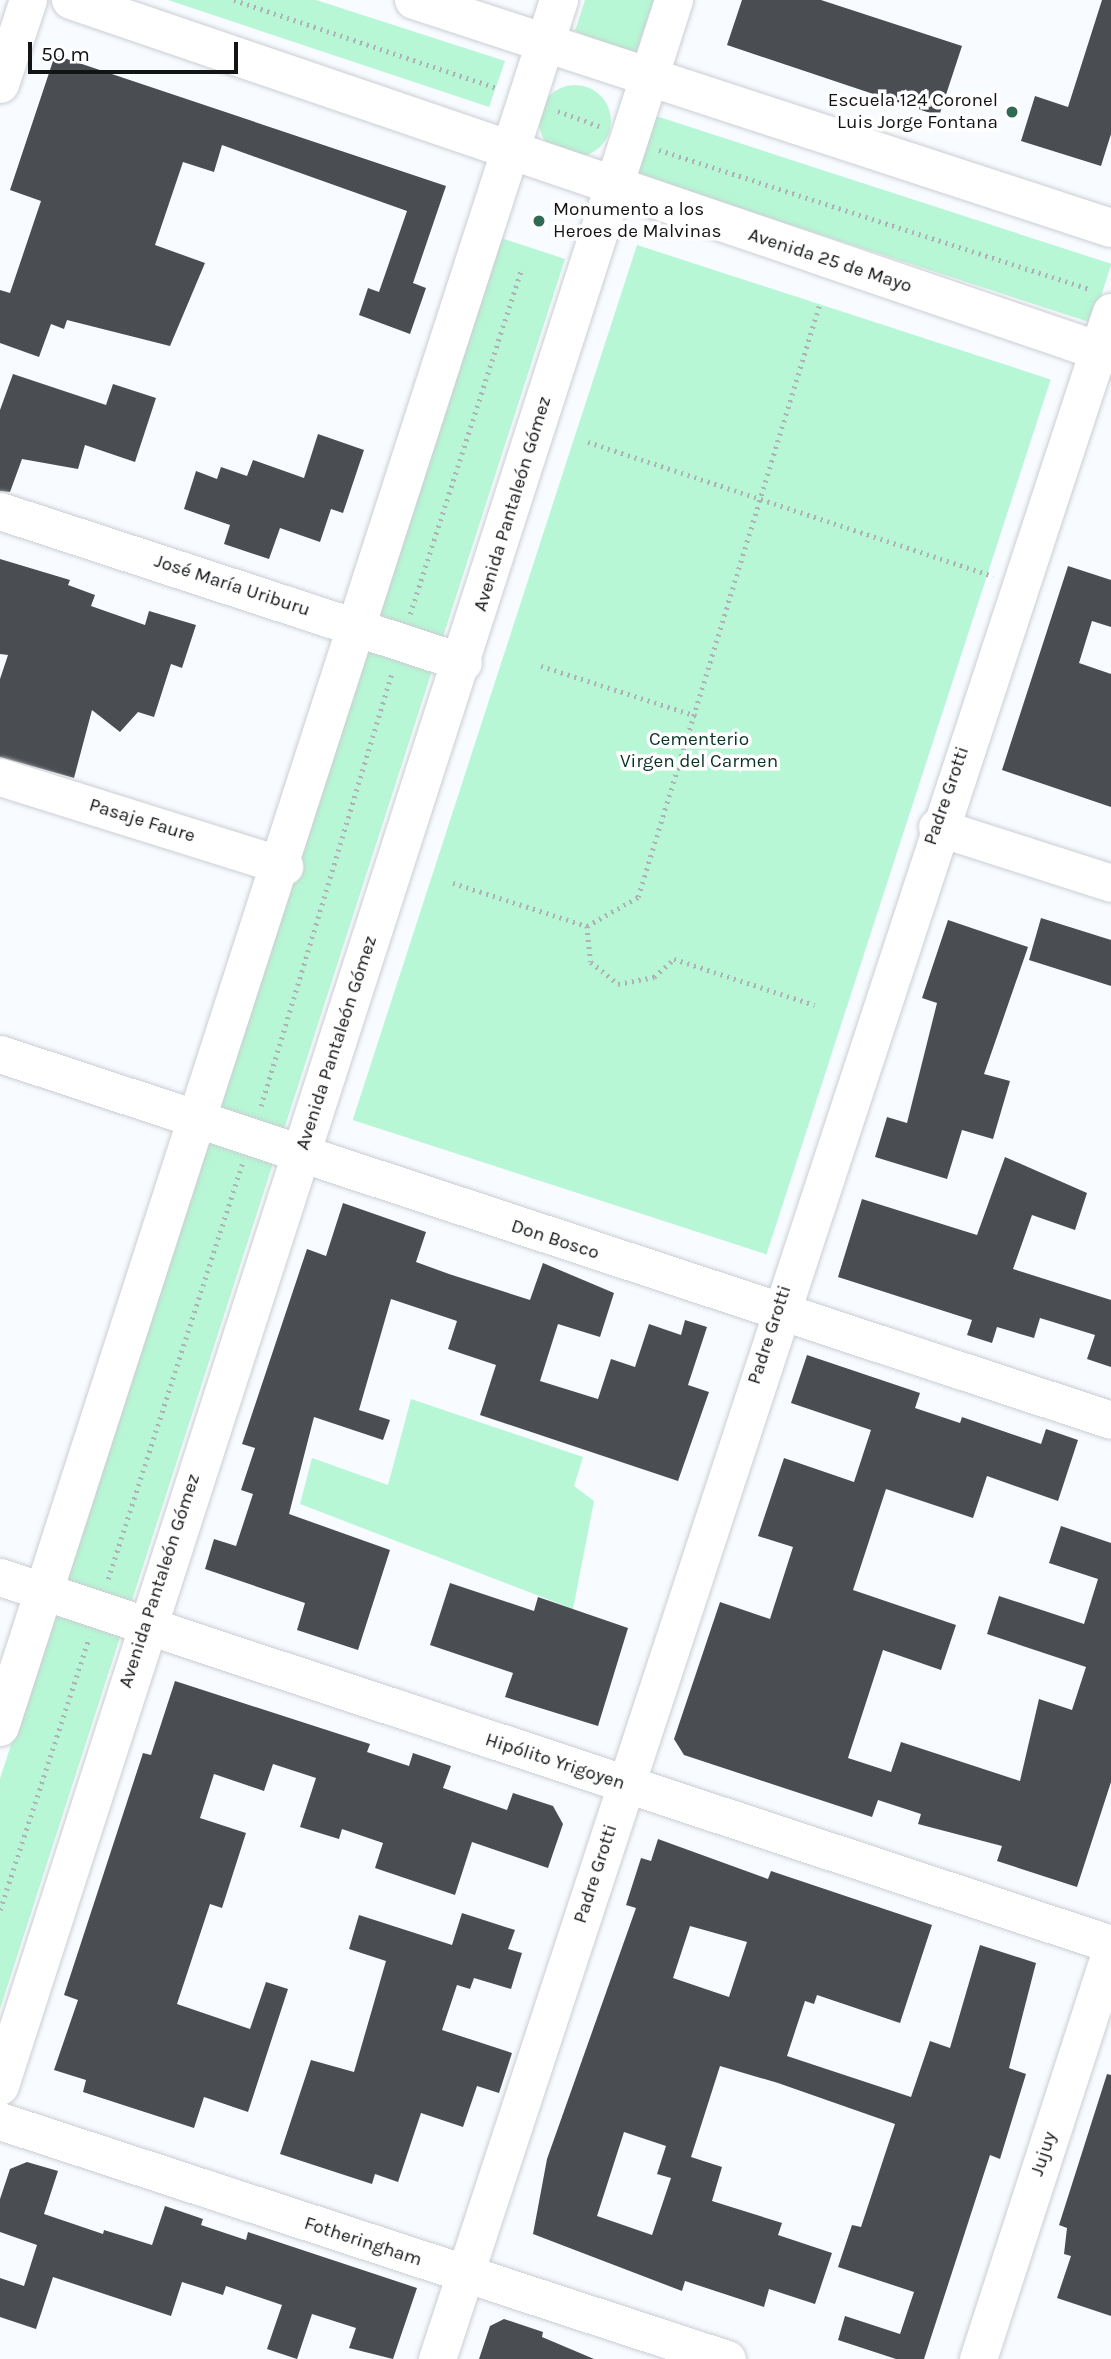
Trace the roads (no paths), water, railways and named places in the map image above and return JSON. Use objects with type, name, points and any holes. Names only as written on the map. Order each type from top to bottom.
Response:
[{"type":"main road","name":"Avenida 25 de Mayo","points":[[71,0],[510,149],[613,189],[1105,352]]},
{"type":"main road","points":[[414,0],[1111,228]]},
{"type":"main road","points":[[0,1727],[284,866],[559,0]]},
{"type":"main road","name":"Avenida Pantaleón Gómez","points":[[0,2086],[145,1625],[463,662],[674,0]]},
{"type":"street","points":[[0,85],[28,0]]},
{"type":"street","name":"Padre Grotti","points":[[437,2359],[937,827],[1019,585],[1105,352],[1105,302]]},
{"type":"street","name":"José María Uriburu","points":[[0,511],[463,662]]},
{"type":"street","name":"Pasaje Faure","points":[[0,777],[284,866]]},
{"type":"street","points":[[937,827],[1111,883]]},
{"type":"street","name":"Don Bosco","points":[[0,1054],[299,1157],[1111,1420]]},
{"type":"street","name":"Hipólito Yrigoyen","points":[[0,1577],[1111,1947]]},
{"type":"street","name":"Jujuy","points":[[978,2359],[1111,1947]]},
{"type":"street","name":"Fotheringham","points":[[0,2121],[727,2359]]},
{"type":"place","name":"Escuela 124 Coronel Luis Jorge Fontana","points":[[1012,112]]},
{"type":"place","name":"Monumento a los Heroes de Malvinas","points":[[539,221]]},
{"type":"park label","name":"Cementerio Virgen del Carmen","points":[[699,751]]}]
